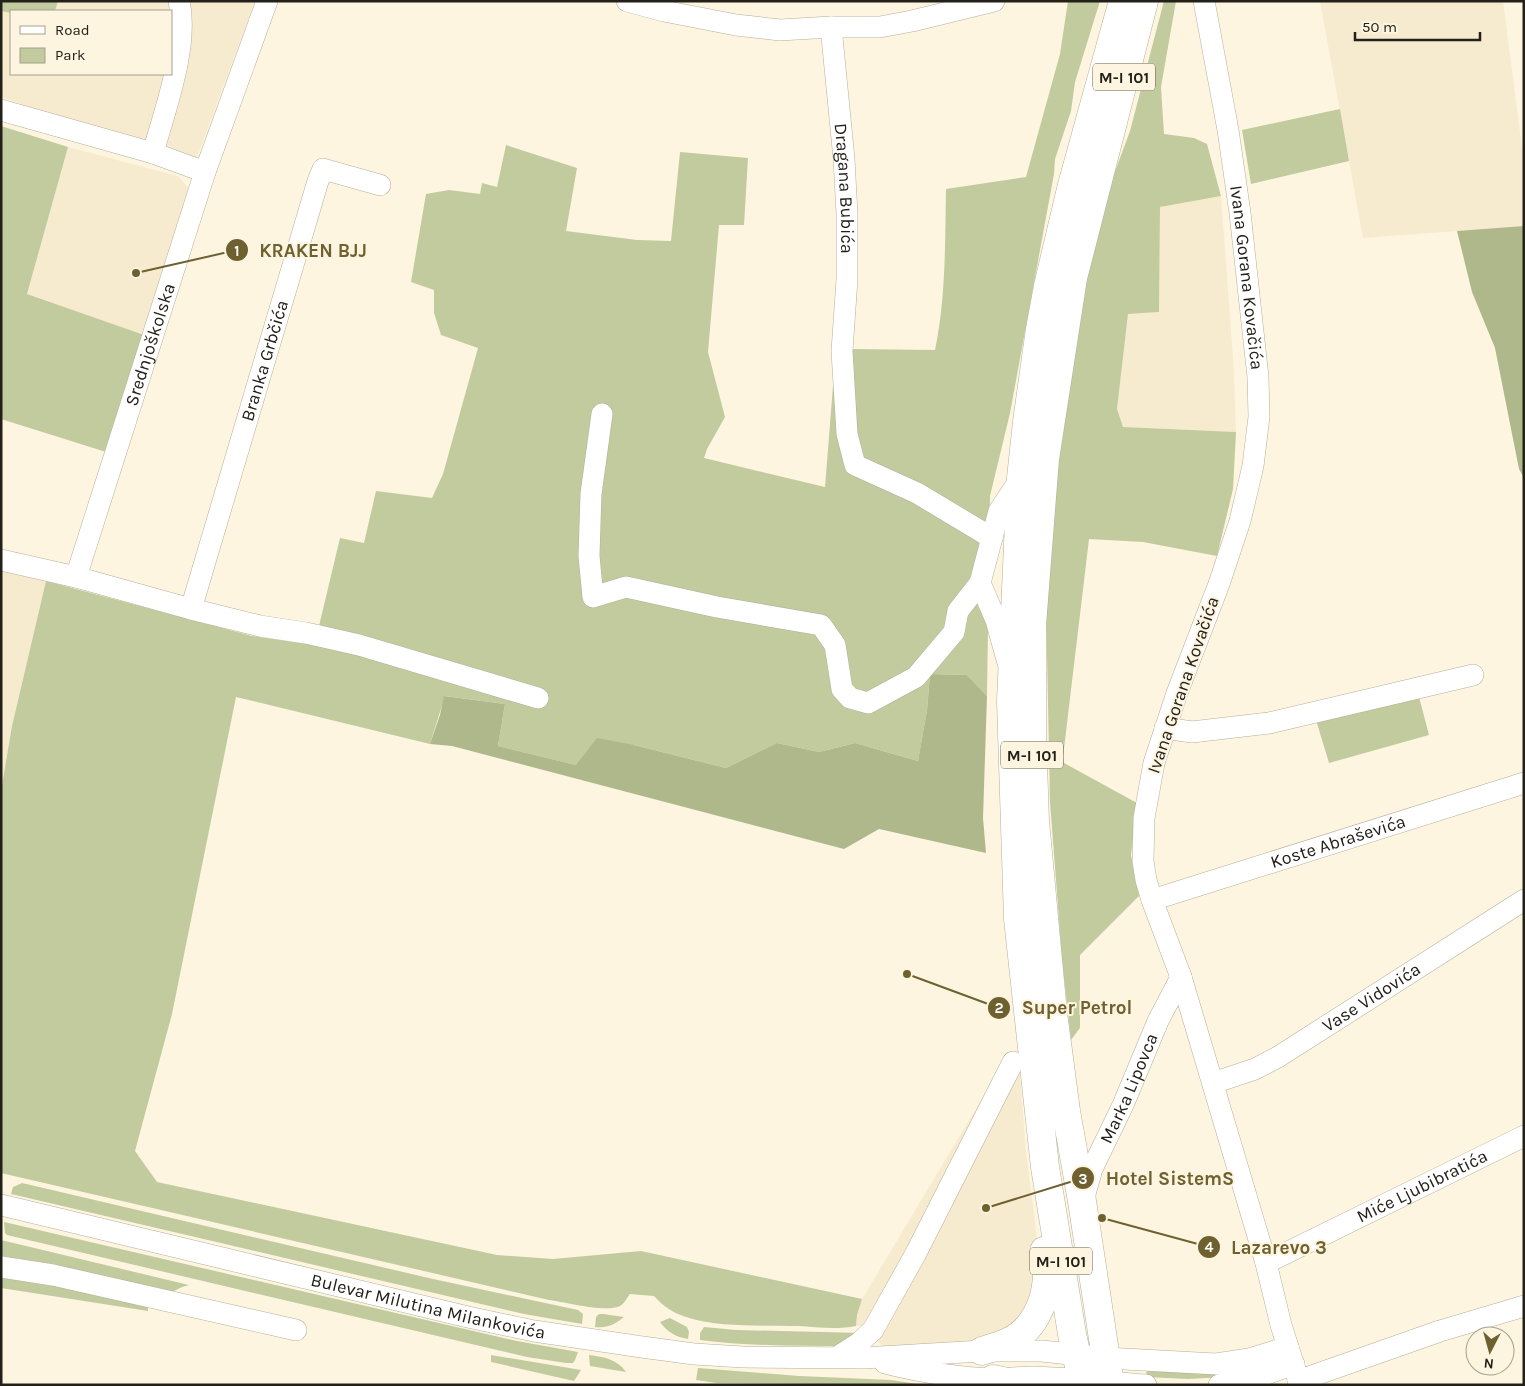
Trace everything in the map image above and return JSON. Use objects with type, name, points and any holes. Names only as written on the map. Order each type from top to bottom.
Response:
[{"type":"main road","name":"M-I 101","points":[[1081,1373],[1072,1334],[1045,1167],[1018,919],[1011,701],[1021,478],[1033,379],[1048,286],[1077,168],[1123,1]]},
{"type":"main road","name":"M-I 101","points":[[1108,1375],[1082,1201],[1066,1111],[1058,1048],[1035,821],[1032,734],[1032,626],[1045,459],[1073,278],[1144,1]]},
{"type":"main road","points":[[982,1351],[1008,1342],[1022,1333],[1034,1320],[1044,1299],[1047,1276],[1039,1202],[1045,1167]]},
{"type":"main road","points":[[993,1378],[1021,1385]]},
{"type":"street","points":[[153,153],[174,78],[181,40],[179,1]]},
{"type":"street","name":"Srednjoškolska","points":[[76,577],[205,172],[267,1]]},
{"type":"street","points":[[627,1],[688,16],[780,30],[880,26],[912,21],[994,1]]},
{"type":"street","name":"Ivana Gorana Kovačića","points":[[1204,1],[1228,130],[1240,212],[1258,377],[1259,417],[1253,466],[1240,521],[1228,559],[1164,728],[1154,763],[1144,818],[1143,861],[1152,900],[1181,977],[1266,1263],[1295,1369]]},
{"type":"street","name":"Dragana Bubića","points":[[831,27],[844,159],[847,223],[847,279],[842,351],[846,434],[855,465],[917,493],[992,538]]},
{"type":"street","points":[[1,110],[153,153],[205,172]]},
{"type":"street","name":"Branka Grbčića","points":[[191,609],[318,181],[323,170],[380,185]]},
{"type":"street","points":[[602,414],[591,494],[589,556],[593,597],[626,587],[717,607],[821,624],[835,645],[842,689],[850,698],[868,703],[916,678],[954,632],[958,611],[980,584],[1000,511],[1021,478]]},
{"type":"street","points":[[1,560],[76,577],[260,626],[306,633],[359,645],[538,698]]},
{"type":"street","points":[[980,584],[996,620],[1012,676]]},
{"type":"street","points":[[1164,728],[1192,732],[1269,723],[1474,676]]},
{"type":"street","name":"Koste Abraševića","points":[[1152,900],[1524,783]]},
{"type":"street","name":"Vase Vidovića","points":[[1212,1083],[1255,1069],[1278,1057],[1524,900]]},
{"type":"street","name":"Marka Lipovca","points":[[1082,1201],[1092,1170],[1158,1021],[1181,977]]},
{"type":"street","points":[[837,1357],[853,1347],[873,1330],[915,1255],[1013,1062]]},
{"type":"street","name":"Miće Ljubibratića","points":[[1266,1263],[1524,1136]]},
{"type":"street","name":"Bulevar Milutina Milankovića","points":[[1,1205],[468,1317],[534,1331],[694,1354],[743,1357],[862,1358],[982,1351],[1042,1351],[1081,1373]]},
{"type":"street","points":[[1,1267],[62,1277],[296,1330]]},
{"type":"street","points":[[1219,1385],[1295,1369],[1440,1332],[1524,1306]]},
{"type":"street","name":"Bulevar Milutina Milankovića","points":[[862,1358],[924,1372],[993,1378],[1081,1373],[1108,1375]]},
{"type":"street","points":[[1108,1375],[1180,1363],[1216,1364],[1249,1359],[1295,1369]]},
{"type":"street","points":[[1108,1375],[1146,1385]]},
{"type":"shaded area","points":[[1,1],[255,1],[196,160],[1,97]]},
{"type":"shaded area","points":[[1320,1],[1503,1],[1524,163],[1524,226],[1363,238]]},
{"type":"shaded area","points":[[68,147],[178,176],[192,192],[147,336],[27,294]]},
{"type":"shaded area","points":[[1221,196],[1234,371],[1236,432],[1122,427],[1117,409],[1128,314],[1159,312],[1160,207]]},
{"type":"shaded area","points":[[1,570],[46,581],[12,726],[1,791]]},
{"type":"shaded area","points":[[1001,1067],[1020,1075],[1026,1151],[1041,1270],[1031,1308],[1005,1335],[944,1347],[882,1346],[878,1341],[882,1326],[856,1326],[862,1299]]},
{"type":"green space","points":[[1,1],[58,1],[55,10],[10,10],[10,13],[1,11]]},
{"type":"green space","points":[[1068,1],[1100,1],[1075,82],[1071,111],[1055,159],[1054,174],[1010,413],[990,496],[987,696],[967,675],[930,674],[927,710],[918,761],[855,743],[819,752],[777,743],[726,768],[634,745],[576,765],[498,746],[505,704],[445,696],[430,744],[236,697],[172,1014],[135,1151],[157,1182],[497,1255],[553,1259],[641,1251],[862,1299],[856,1326],[827,1328],[712,1323],[699,1321],[677,1313],[665,1306],[654,1296],[630,1294],[620,1306],[614,1308],[575,1305],[1,1173],[1,791],[12,726],[46,581],[252,636],[308,644],[404,665],[411,649],[319,626],[340,538],[364,543],[376,491],[432,498],[443,474],[478,348],[441,335],[434,313],[434,290],[411,282],[426,194],[449,190],[480,194],[482,183],[497,187],[506,145],[577,168],[566,231],[637,240],[671,241],[680,152],[748,158],[744,225],[719,225],[708,352],[725,417],[704,458],[825,487],[835,361],[850,349],[935,350],[943,290],[946,189],[1026,177],[1060,54]]},
{"type":"green space","points":[[1164,1],[1176,1],[1161,87],[1164,134],[1194,138],[1207,144],[1221,196],[1160,207],[1159,312],[1128,314],[1117,409],[1123,427],[1236,432],[1233,489],[1217,556],[1143,542],[1089,539],[1063,757],[1064,763],[1137,803],[1131,855],[1139,896],[1080,955],[1080,1028],[1071,1040],[1062,959],[1050,802],[1045,555],[1062,407],[1096,223],[1130,131]]},
{"type":"green space","points":[[1340,109],[1349,161],[1251,184],[1242,130]]},
{"type":"green space","points":[[1,126],[68,147],[27,294],[147,336],[106,452],[1,419]]},
{"type":"green space","points":[[1524,226],[1524,478],[1519,469],[1495,348],[1472,292],[1457,231]]},
{"type":"green space","points":[[930,674],[967,675],[987,696],[983,818],[986,853],[879,829],[844,849],[452,746],[430,744],[444,696],[505,704],[498,746],[576,765],[597,738],[634,745],[726,768],[777,743],[819,752],[855,743],[918,761],[927,710]]},
{"type":"green space","points":[[1418,693],[1429,735],[1329,763],[1316,720]]},
{"type":"green space","points":[[22,1183],[433,1279],[578,1310],[583,1314],[582,1324],[524,1314],[11,1194],[13,1187]]},
{"type":"green space","points":[[4,1222],[517,1341],[578,1352],[573,1363],[527,1357],[7,1235]]},
{"type":"green space","points":[[1,1240],[189,1285],[163,1293],[1,1263]]},
{"type":"green space","points":[[1,1273],[148,1303],[148,1311],[1,1288]]},
{"type":"green space","points":[[599,1314],[624,1317],[611,1325],[595,1327],[596,1317]]},
{"type":"green space","points":[[670,1318],[687,1327],[689,1332],[688,1339],[672,1334],[660,1322]]},
{"type":"green space","points":[[704,1327],[736,1330],[862,1333],[847,1346],[773,1345],[700,1340],[700,1333]]},
{"type":"green space","points":[[491,1355],[581,1370],[574,1381],[491,1362]]},
{"type":"green space","points":[[589,1355],[614,1361],[626,1372],[590,1366]]},
{"type":"green space","points":[[698,1368],[799,1376],[891,1380],[924,1385],[716,1383],[696,1380]]},
{"type":"green space","points":[[1151,1370],[1219,1373],[1225,1377],[1188,1379],[1147,1377],[1146,1372]]},
{"type":"place","name":"KRAKEN BJJ","points":[[136,273]]},
{"type":"place","name":"Super Petrol","points":[[907,974]]},
{"type":"place","name":"Hotel SistemS","points":[[986,1208]]},
{"type":"place","name":"Lazarevo 3","points":[[1102,1218]]}]
